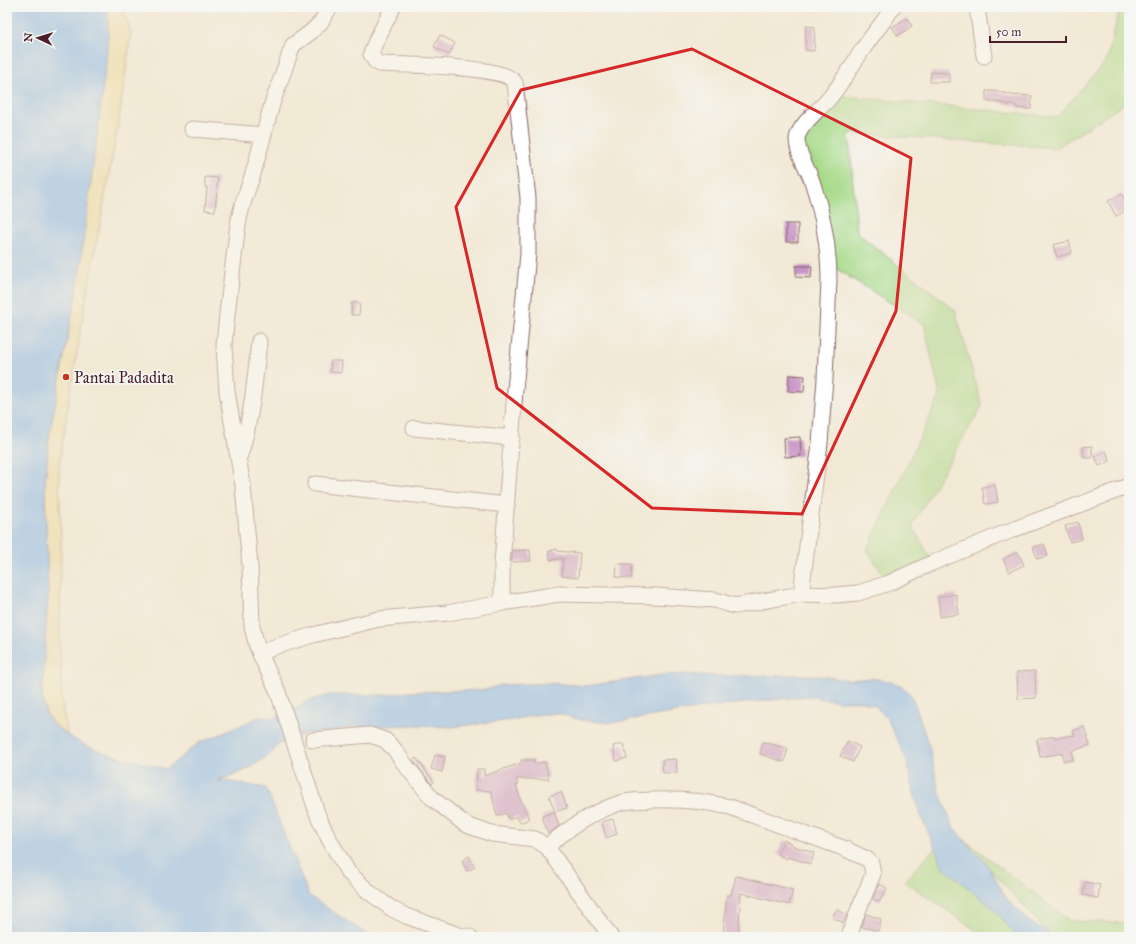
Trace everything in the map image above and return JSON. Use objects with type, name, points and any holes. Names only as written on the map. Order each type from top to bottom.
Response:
[{"type":"street","points":[[330,7],[321,22],[311,32],[293,45],[272,104],[238,224],[224,345],[227,392],[246,506],[252,626],[260,654],[278,692],[318,816],[329,840],[348,872],[369,892],[392,910],[459,935],[470,937]]},
{"type":"street","points":[[393,7],[371,54],[375,61],[380,64],[443,66],[498,73],[508,76],[513,79],[515,83],[528,198],[528,254],[515,390],[502,564],[502,603]]},
{"type":"street","points":[[801,594],[820,443],[830,279],[822,212],[813,183],[798,147],[797,138],[799,131],[846,77],[861,51],[893,7]]},
{"type":"street","points":[[977,7],[984,56]]},
{"type":"street","points":[[192,129],[264,135]]},
{"type":"street","points":[[239,458],[247,431],[252,403],[259,341]]},
{"type":"street","points":[[414,428],[512,438]]},
{"type":"street","points":[[315,484],[507,505]]},
{"type":"street","points":[[260,654],[274,647],[379,619],[447,613],[559,594],[655,596],[715,600],[735,606],[801,594],[848,595],[889,583],[936,561],[1012,530],[1129,486]]},
{"type":"street","points":[[313,740],[370,735],[382,738],[395,750],[432,798],[466,825],[492,834],[535,839],[547,847],[611,937]]},
{"type":"street","points":[[547,847],[566,831],[592,815],[621,803],[669,800],[715,804],[730,807],[843,848],[867,859],[871,863],[872,874],[849,937]]},
{"type":"highlighted area","points":[[692,49],[911,158],[896,311],[802,514],[652,508],[497,388],[456,207],[521,90]]},
{"type":"green space","points":[[1120,7],[1129,7],[1129,101],[1056,148],[849,133],[857,233],[955,310],[982,406],[912,525],[931,560],[888,582],[867,550],[940,395],[924,324],[829,264],[802,135],[835,95],[1057,117],[1107,60]]},
{"type":"green space","points":[[961,837],[1070,921],[1129,923],[1129,937],[1052,937]]},
{"type":"green space","points":[[934,849],[1027,937],[986,937],[904,881]]},
{"type":"sand","name":"Pantai Padadita","points":[[107,7],[120,7],[127,19],[131,33],[119,120],[81,328],[59,468],[61,544],[60,640],[62,702],[67,735],[47,714],[42,695],[48,594],[45,484],[49,436],[78,283],[100,108],[108,12]]},
{"type":"water","points":[[7,7],[107,7],[108,14],[106,63],[78,283],[49,436],[45,484],[48,594],[42,695],[43,706],[53,725],[86,745],[125,759],[166,769],[200,742],[259,717],[274,718],[295,709],[307,701],[330,695],[384,695],[410,692],[485,690],[501,685],[551,683],[586,686],[662,675],[685,674],[715,676],[811,675],[850,680],[871,678],[888,681],[901,686],[910,694],[916,707],[930,750],[939,791],[953,826],[961,837],[987,864],[1006,898],[1032,924],[1043,929],[1052,937],[1019,937],[1011,930],[996,911],[943,867],[919,811],[911,782],[908,763],[887,718],[874,705],[860,701],[838,701],[807,696],[708,707],[611,723],[581,720],[558,713],[452,727],[417,725],[349,727],[325,733],[307,733],[277,745],[273,752],[252,767],[230,777],[218,780],[266,788],[309,896],[371,937],[7,937]]},
{"type":"building","points":[[907,18],[912,26],[898,36],[892,27]]},
{"type":"building","points":[[806,26],[815,27],[814,51],[805,50]]},
{"type":"building","points":[[440,35],[455,43],[449,55],[434,47]]},
{"type":"building","points":[[931,72],[949,73],[949,82],[930,82]]},
{"type":"building","points":[[986,91],[994,91],[1018,96],[1032,96],[1031,109],[1017,108],[1017,106],[986,100]]},
{"type":"building","points":[[205,177],[218,178],[215,211],[205,210],[207,187],[205,187]]},
{"type":"building","points":[[1122,194],[1129,209],[1116,216],[1108,201]]},
{"type":"building","points":[[786,224],[798,224],[798,242],[786,242]]},
{"type":"building","points":[[1069,241],[1072,253],[1057,257],[1053,245]]},
{"type":"building","points":[[796,266],[812,266],[811,278],[796,277]]},
{"type":"building","points":[[352,303],[360,303],[359,315],[351,315]]},
{"type":"building","points":[[331,361],[342,361],[341,373],[330,372]]},
{"type":"building","points":[[789,375],[805,376],[804,392],[788,391]]},
{"type":"building","points":[[800,437],[801,456],[785,457],[784,438]]},
{"type":"building","points":[[1092,446],[1092,458],[1084,458],[1083,447]]},
{"type":"building","points":[[1106,451],[1110,461],[1099,466],[1095,456]]},
{"type":"building","points":[[995,485],[998,502],[985,504],[982,487]]},
{"type":"building","points":[[1078,522],[1082,539],[1070,542],[1065,526]]},
{"type":"building","points":[[1044,544],[1048,556],[1037,559],[1033,547]]},
{"type":"building","points":[[557,549],[557,551],[580,553],[578,578],[562,576],[563,558],[550,560],[549,551]]},
{"type":"building","points":[[530,550],[531,561],[512,562],[512,551]]},
{"type":"building","points":[[1018,552],[1024,565],[1009,572],[1003,559]]},
{"type":"building","points":[[617,564],[632,564],[631,578],[616,577]]},
{"type":"building","points":[[956,594],[959,614],[940,617],[938,597]]},
{"type":"building","points":[[1035,671],[1036,698],[1018,699],[1017,672]]},
{"type":"building","points":[[1084,727],[1090,745],[1072,751],[1073,760],[1063,761],[1063,753],[1040,757],[1037,739],[1075,735],[1073,731]]},
{"type":"building","points":[[848,741],[860,747],[853,762],[840,756]]},
{"type":"building","points":[[763,742],[788,749],[784,762],[760,754]]},
{"type":"building","points":[[623,744],[627,758],[616,761],[613,746]]},
{"type":"building","points":[[435,755],[445,757],[442,772],[431,769]]},
{"type":"building","points":[[416,758],[434,782],[432,784],[413,760]]},
{"type":"building","points":[[676,759],[677,773],[663,773],[662,760]]},
{"type":"building","points":[[521,760],[534,760],[534,764],[545,762],[549,779],[516,779],[520,799],[529,819],[520,823],[517,816],[509,820],[506,813],[497,816],[491,791],[476,790],[477,769],[484,769],[484,776],[521,763]]},
{"type":"building","points":[[561,792],[567,808],[555,812],[549,796]]},
{"type":"building","points":[[554,812],[559,826],[548,834],[542,816]]},
{"type":"building","points":[[613,819],[617,834],[606,838],[602,822]]},
{"type":"building","points":[[784,840],[796,847],[814,853],[811,864],[788,857],[787,859],[777,854]]},
{"type":"building","points":[[469,856],[475,867],[467,871],[462,861]]},
{"type":"building","points":[[736,876],[793,890],[789,905],[741,893],[738,936],[723,935],[727,895],[731,895]]},
{"type":"building","points":[[1085,882],[1100,885],[1098,898],[1083,895]]},
{"type":"building","points":[[879,884],[887,888],[879,902],[873,899]]},
{"type":"building","points":[[837,909],[847,915],[843,923],[832,917]]},
{"type":"building","points":[[866,914],[881,919],[878,931],[862,927]]},
{"type":"place","name":"Pantai Padadita","points":[[66,377]]}]
